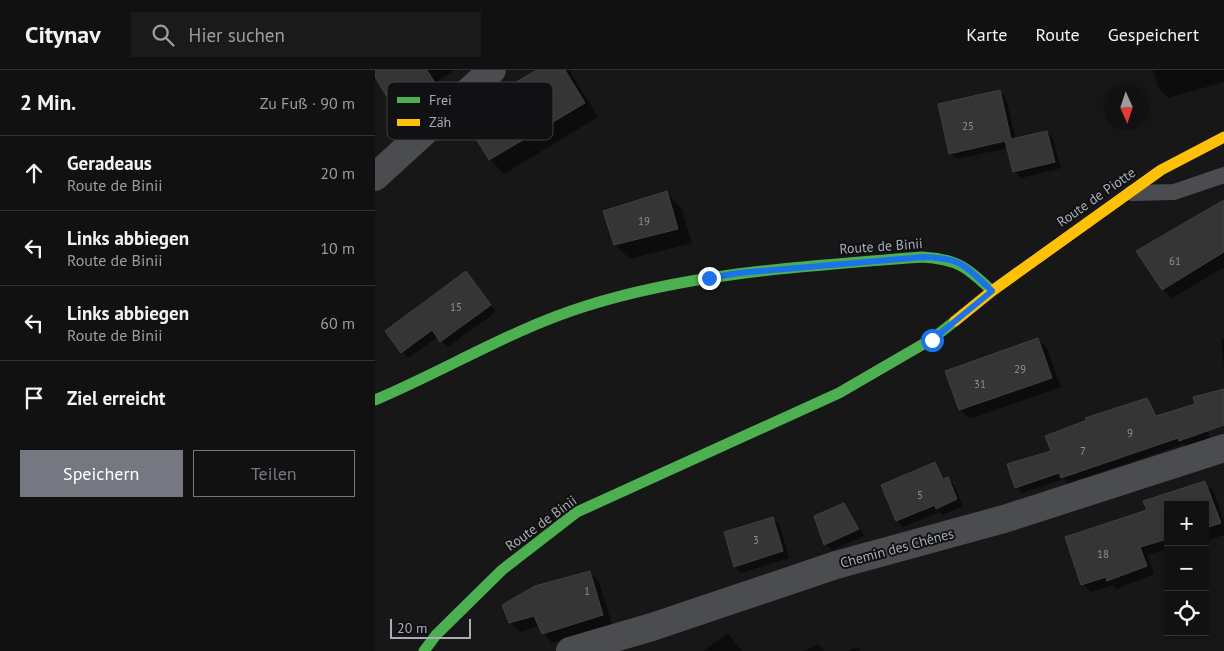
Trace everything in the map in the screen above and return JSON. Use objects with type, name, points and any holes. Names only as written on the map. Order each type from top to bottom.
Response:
[{"type":"street","points":[[479,82],[492,70]]},
{"type":"street","name":"Route de Piotte","points":[[992,291],[1161,170],[1224,137]]},
{"type":"street","points":[[375,177],[415,140]]},
{"type":"street","name":"Route de Binii","points":[[375,400],[513,333],[586,306],[655,287],[739,273],[923,257],[946,258],[961,262],[992,291],[932,340],[839,393],[577,512],[502,570],[436,635],[423,651]]},
{"type":"street","name":"Chemin des Chênes","points":[[570,651],[652,627],[836,565],[1004,519],[1224,448]]},
{"type":"lane","points":[[1129,193],[1173,192],[1224,175]]},
{"type":"building","points":[[375,70],[427,70],[434,82],[387,82],[387,97],[375,77]]},
{"type":"building","points":[[537,70],[565,70],[585,103],[553,122],[553,82],[516,82]]},
{"type":"building","points":[[1000,90],[1011,139],[1047,131],[1055,162],[1013,172],[1005,141],[949,154],[938,104]]},
{"type":"building","points":[[477,140],[523,140],[489,160]]},
{"type":"building","points":[[667,191],[678,229],[614,245],[603,211]]},
{"type":"building","points":[[1224,200],[1224,252],[1162,290],[1136,251]]},
{"type":"building","points":[[466,271],[491,305],[440,342],[432,330],[401,353],[385,331]]},
{"type":"building","points":[[1038,338],[1052,378],[959,410],[945,371]]},
{"type":"building","points":[[1224,389],[1224,425],[1179,441],[1178,438],[1061,478],[1059,473],[1015,488],[1007,464],[1051,451],[1045,436],[1087,420],[1085,418],[1147,398],[1156,416],[1195,404],[1193,397]]},
{"type":"building","points":[[935,462],[943,479],[948,477],[957,499],[936,509],[935,505],[896,521],[881,485]]},
{"type":"building","points":[[1205,481],[1221,523],[1209,527],[1209,501],[1164,501],[1164,540],[1140,547],[1147,566],[1107,581],[1106,577],[1081,585],[1065,537],[1147,510],[1143,501]]},
{"type":"building","points":[[844,503],[859,529],[824,545],[814,516]]},
{"type":"building","points":[[773,517],[783,551],[734,567],[724,532]]},
{"type":"building","points":[[590,571],[603,615],[542,634],[534,616],[509,623],[502,605],[535,586]]},
{"type":"traffic: fast","points":[[375,400],[505,338],[559,315],[586,306],[668,285],[795,267],[922,257],[953,262],[968,270],[992,291]]},
{"type":"traffic: fast","points":[[424,651],[436,635],[502,570],[577,512],[839,393],[932,339],[955,321]]},
{"type":"traffic: slow","points":[[955,321],[992,291],[1161,170],[1224,137]]},
{"type":"route","points":[[709,278],[739,273],[923,257],[946,258],[961,262],[992,291],[932,340]]}]
